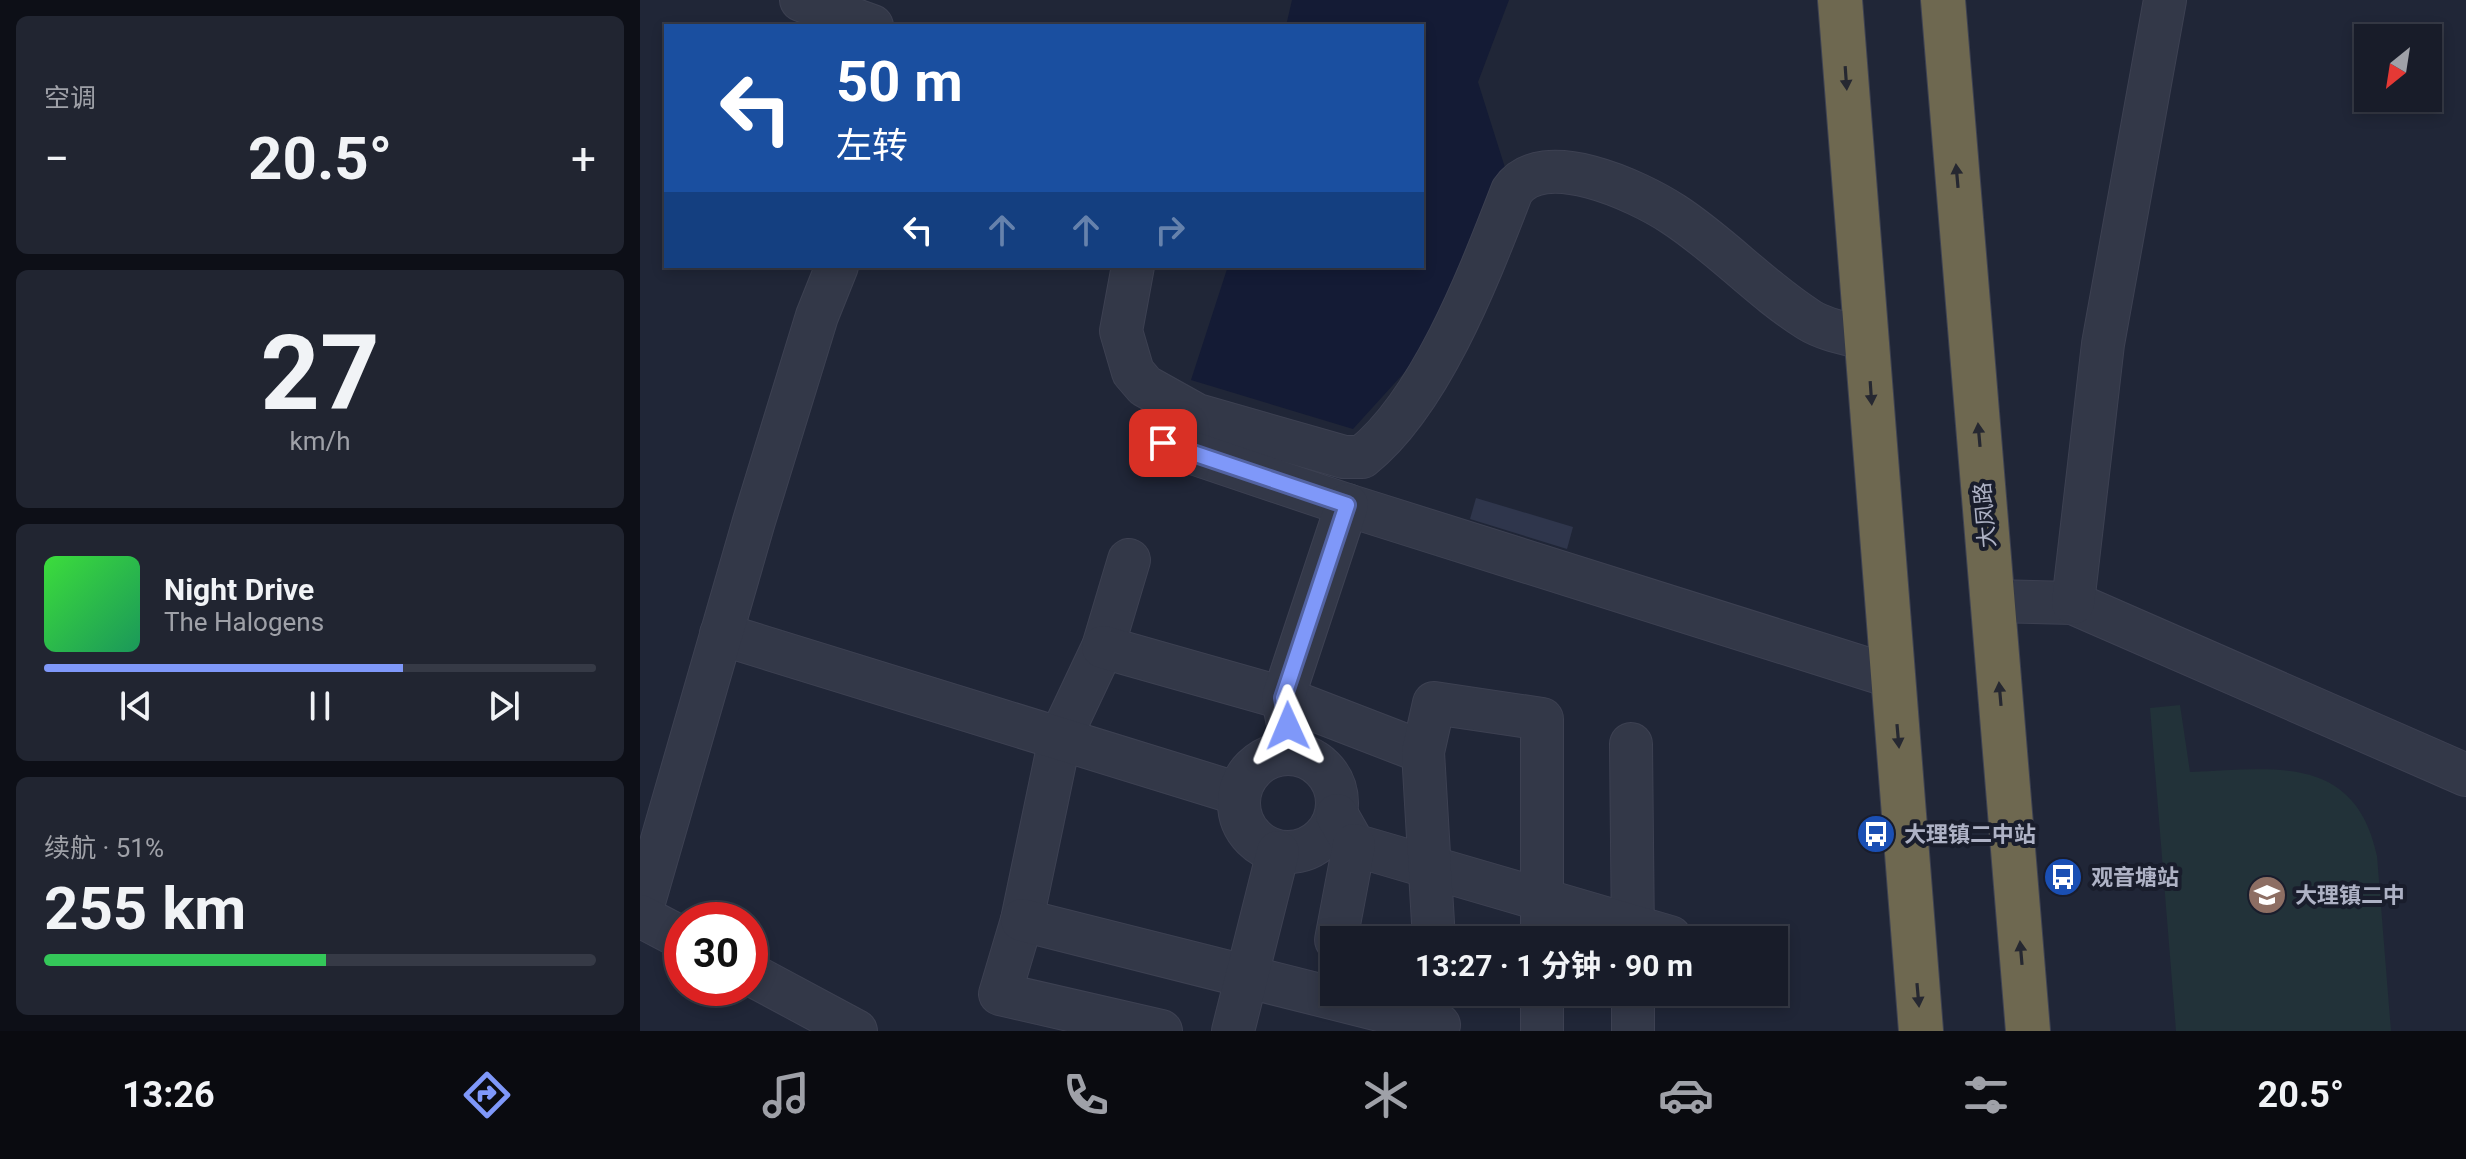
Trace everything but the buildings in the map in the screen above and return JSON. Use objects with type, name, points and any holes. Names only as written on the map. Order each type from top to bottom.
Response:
[{"type":"highway","points":[[1840,0],[1921,1031]]},
{"type":"highway","name":"大凤路","points":[[1943,0],[2028,1031]]},
{"type":"street","points":[[801,0],[867,24]]},
{"type":"street","points":[[2073,603],[2103,344],[2165,0]]},
{"type":"street","points":[[1133,268],[1121,331],[1133,372],[1145,386],[1197,415],[1344,457],[1362,457],[1401,417],[1469,301],[1512,191],[1520,179],[1542,170],[1565,171],[1604,182],[1653,203],[1674,214],[1812,322],[1866,339]]},
{"type":"street","points":[[664,929],[640,916],[817,316],[836,268]]},
{"type":"street","points":[[1163,443],[1347,505],[1893,677]]},
{"type":"street","points":[[1292,754],[1283,698],[1347,505]]},
{"type":"street","points":[[1129,560],[1103,647],[1060,738],[1022,920],[1000,994],[1161,1031]]},
{"type":"street","points":[[1992,601],[2073,603],[2466,775]]},
{"type":"street","points":[[721,634],[1239,794]]},
{"type":"street","points":[[1103,647],[1283,698],[1423,752]]},
{"type":"street","points":[[1433,926],[1423,752],[1434,703],[1542,719],[1542,920]]},
{"type":"street","points":[[1631,744],[1644,926]]},
{"type":"street","points":[[1337,926],[1346,830],[1333,782],[1323,768],[1292,754],[1264,760],[1244,780],[1239,794],[1243,824],[1263,846],[1278,852],[1308,849],[1331,830],[1346,830],[1542,920],[1586,926]]},
{"type":"street","points":[[1233,1031],[1278,852]]},
{"type":"street","points":[[1022,920],[1320,993]]},
{"type":"street","points":[[768,984],[856,1031]]},
{"type":"street","points":[[1385,1006],[1438,1016]]},
{"type":"street","points":[[1542,1006],[1542,1031]]},
{"type":"street","points":[[1633,1006],[1633,1031]]},
{"type":"shaded area","points":[[2180,705],[2190,772],[2250,769],[2306,774],[2330,783],[2350,799],[2366,822],[2377,856],[2391,1031],[2176,1031],[2150,708]]},
{"type":"water","points":[[1292,0],[1509,0],[1478,82],[1508,177],[1454,318],[1353,429],[1191,380],[1227,268],[1424,268],[1424,24],[1286,24]]},
{"type":"place","name":"大理镇二中站","points":[[1876,834]]},
{"type":"place","name":"观音塘站","points":[[2063,877]]},
{"type":"place","name":"大理镇二中","points":[[2267,895]]},
{"type":"route","points":[[1163,443],[1347,505],[1283,698],[1288,726]]}]
